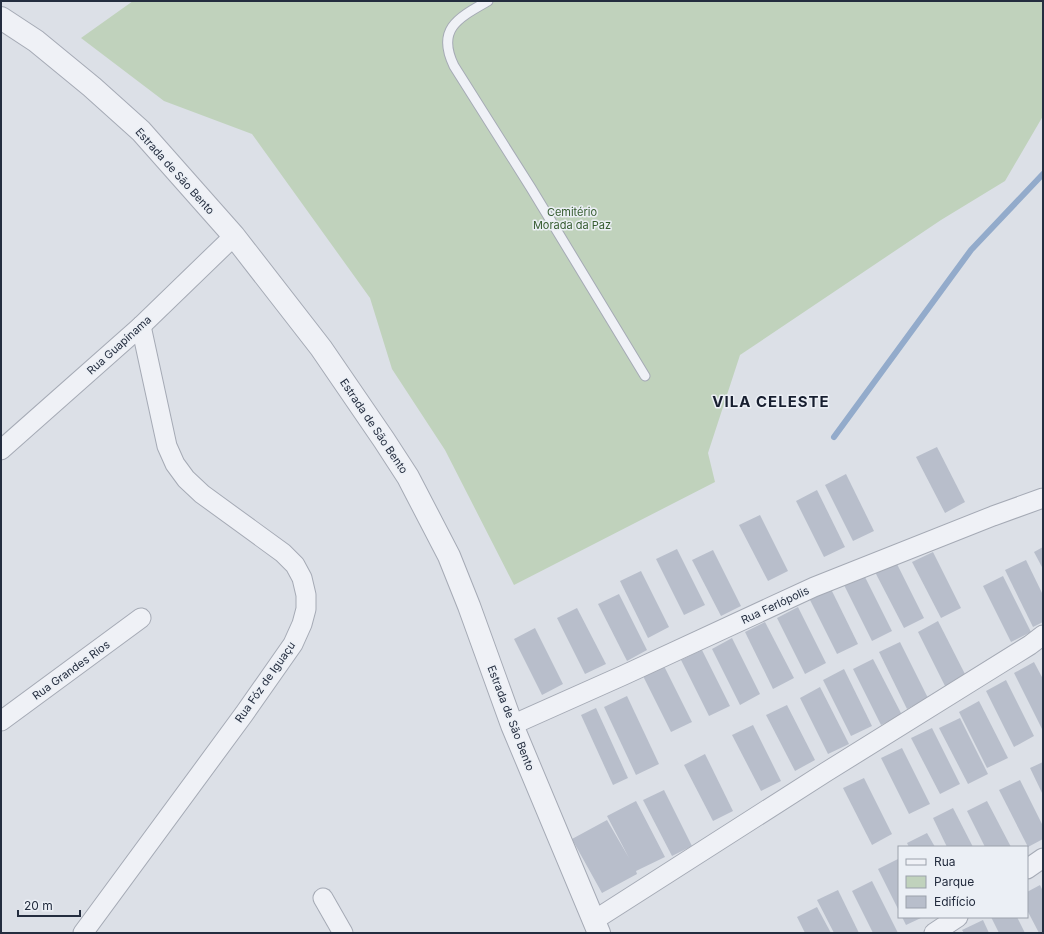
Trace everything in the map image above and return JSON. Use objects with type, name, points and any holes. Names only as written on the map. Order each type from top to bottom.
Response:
[{"type":"street","name":"Estrada de São Bento","points":[[1,18],[36,41],[92,87],[140,132],[234,236],[322,348],[384,440],[408,477],[449,556],[469,606],[512,725],[596,927]]},
{"type":"street","name":"Rua Guapinama","points":[[1,450],[141,326],[234,236]]},
{"type":"street","name":"Rua Fóz de Iguaçu","points":[[83,933],[244,714],[293,644],[302,624],[306,609],[306,595],[302,578],[295,565],[202,494],[186,479],[175,464],[167,446],[141,326]]},
{"type":"street","name":"Rua Ferlópolis","points":[[512,725],[814,587],[993,516],[1043,498]]},
{"type":"street","name":"Rua Grandes Rios","points":[[1,721],[141,618]]},
{"type":"street","points":[[596,927],[826,772],[1030,645],[1043,635]]},
{"type":"street","points":[[1028,868],[1043,858]]},
{"type":"street","points":[[323,898],[343,933]]},
{"type":"lane","points":[[488,1],[471,11],[452,26],[446,45],[448,55],[645,376]]},
{"type":"green space","name":"Cemitério Morada da Paz","points":[[133,1],[1043,1],[1043,116],[1005,181],[941,220],[740,355],[708,453],[715,482],[514,585],[445,450],[392,369],[370,298],[252,134],[164,101],[81,38]]},
{"type":"building","points":[[937,447],[965,502],[945,513],[916,457]]},
{"type":"building","points":[[846,474],[874,531],[853,541],[825,485]]},
{"type":"building","points":[[817,490],[845,547],[824,557],[796,501]]},
{"type":"building","points":[[760,515],[788,571],[768,581],[739,525]]},
{"type":"building","points":[[1043,547],[1043,569],[1034,552]]},
{"type":"building","points":[[677,549],[705,605],[684,615],[656,559]]},
{"type":"building","points":[[713,550],[741,606],[721,616],[692,560]]},
{"type":"building","points":[[933,552],[961,608],[941,618],[912,562]]},
{"type":"building","points":[[1026,560],[1043,595],[1043,622],[1033,627],[1005,570]]},
{"type":"building","points":[[896,562],[924,618],[904,628],[875,572]]},
{"type":"building","points":[[641,571],[669,627],[648,638],[620,581]]},
{"type":"building","points":[[864,575],[892,631],[872,641],[844,585]]},
{"type":"building","points":[[1003,576],[1031,632],[1011,642],[983,586]]},
{"type":"building","points":[[830,587],[858,644],[837,654],[809,598]]},
{"type":"building","points":[[619,594],[647,650],[627,661],[598,604]]},
{"type":"building","points":[[798,607],[826,663],[805,674],[777,618]]},
{"type":"building","points":[[577,608],[606,664],[585,674],[557,618]]},
{"type":"building","points":[[938,621],[967,678],[946,688],[918,632]]},
{"type":"building","points":[[765,622],[794,678],[773,689],[745,632]]},
{"type":"building","points":[[535,628],[563,684],[542,695],[514,639]]},
{"type":"building","points":[[732,638],[760,694],[740,705],[712,649]]},
{"type":"building","points":[[900,642],[928,698],[907,709],[879,652]]},
{"type":"building","points":[[702,650],[730,706],[709,716],[681,660]]},
{"type":"building","points":[[873,659],[902,715],[881,725],[853,669]]},
{"type":"building","points":[[1034,662],[1043,679],[1042,729],[1014,673]]},
{"type":"building","points":[[664,666],[692,722],[671,732],[643,676]]},
{"type":"building","points":[[844,669],[872,726],[851,736],[823,680]]},
{"type":"building","points":[[1006,680],[1034,736],[1014,747],[986,691]]},
{"type":"building","points":[[820,687],[849,744],[828,754],[800,698]]},
{"type":"building","points":[[627,696],[659,764],[636,775],[604,707]]},
{"type":"building","points":[[979,701],[1008,758],[987,768],[959,712]]},
{"type":"building","points":[[787,705],[815,760],[795,771],[766,715]]},
{"type":"building","points":[[596,708],[628,778],[613,785],[581,715]]},
{"type":"building","points":[[960,718],[988,774],[968,784],[939,728]]},
{"type":"building","points":[[753,725],[781,781],[761,791],[732,735]]},
{"type":"building","points":[[932,728],[960,784],[940,794],[911,738]]},
{"type":"building","points":[[902,748],[930,804],[909,814],[881,758]]},
{"type":"building","points":[[705,754],[733,811],[713,821],[684,765]]},
{"type":"building","points":[[1043,762],[1043,795],[1030,768]]},
{"type":"building","points":[[864,778],[892,834],[872,845],[843,788]]},
{"type":"building","points":[[1020,780],[1043,826],[1043,839],[1028,847],[999,790]]},
{"type":"building","points":[[664,790],[692,846],[672,856],[643,800]]},
{"type":"building","points":[[636,801],[665,857],[636,871],[637,874],[602,893],[572,839],[607,820],[629,858],[607,816]]},
{"type":"building","points":[[987,801],[1010,846],[984,846],[967,811]]},
{"type":"building","points":[[953,808],[972,846],[947,846],[933,818]]},
{"type":"building","points":[[927,833],[934,846],[908,846],[907,843]]},
{"type":"building","points":[[898,859],[898,909],[878,869]]},
{"type":"building","points":[[872,881],[898,933],[873,933],[852,891]]},
{"type":"building","points":[[1040,885],[1043,891],[1043,933],[1039,933],[1028,912],[1028,891]]},
{"type":"building","points":[[838,890],[859,933],[834,933],[817,900]]},
{"type":"building","points":[[817,907],[831,933],[805,933],[797,917]]},
{"type":"building","points":[[902,918],[921,918],[906,925]]},
{"type":"building","points":[[992,918],[1018,918],[1025,933],[999,933]]},
{"type":"building","points":[[983,920],[989,933],[964,933],[962,930]]},
{"type":"waterway","points":[[834,437],[971,250],[1043,174]]},
{"type":"district","name":"VILA CELESTE","points":[[771,401]]}]
